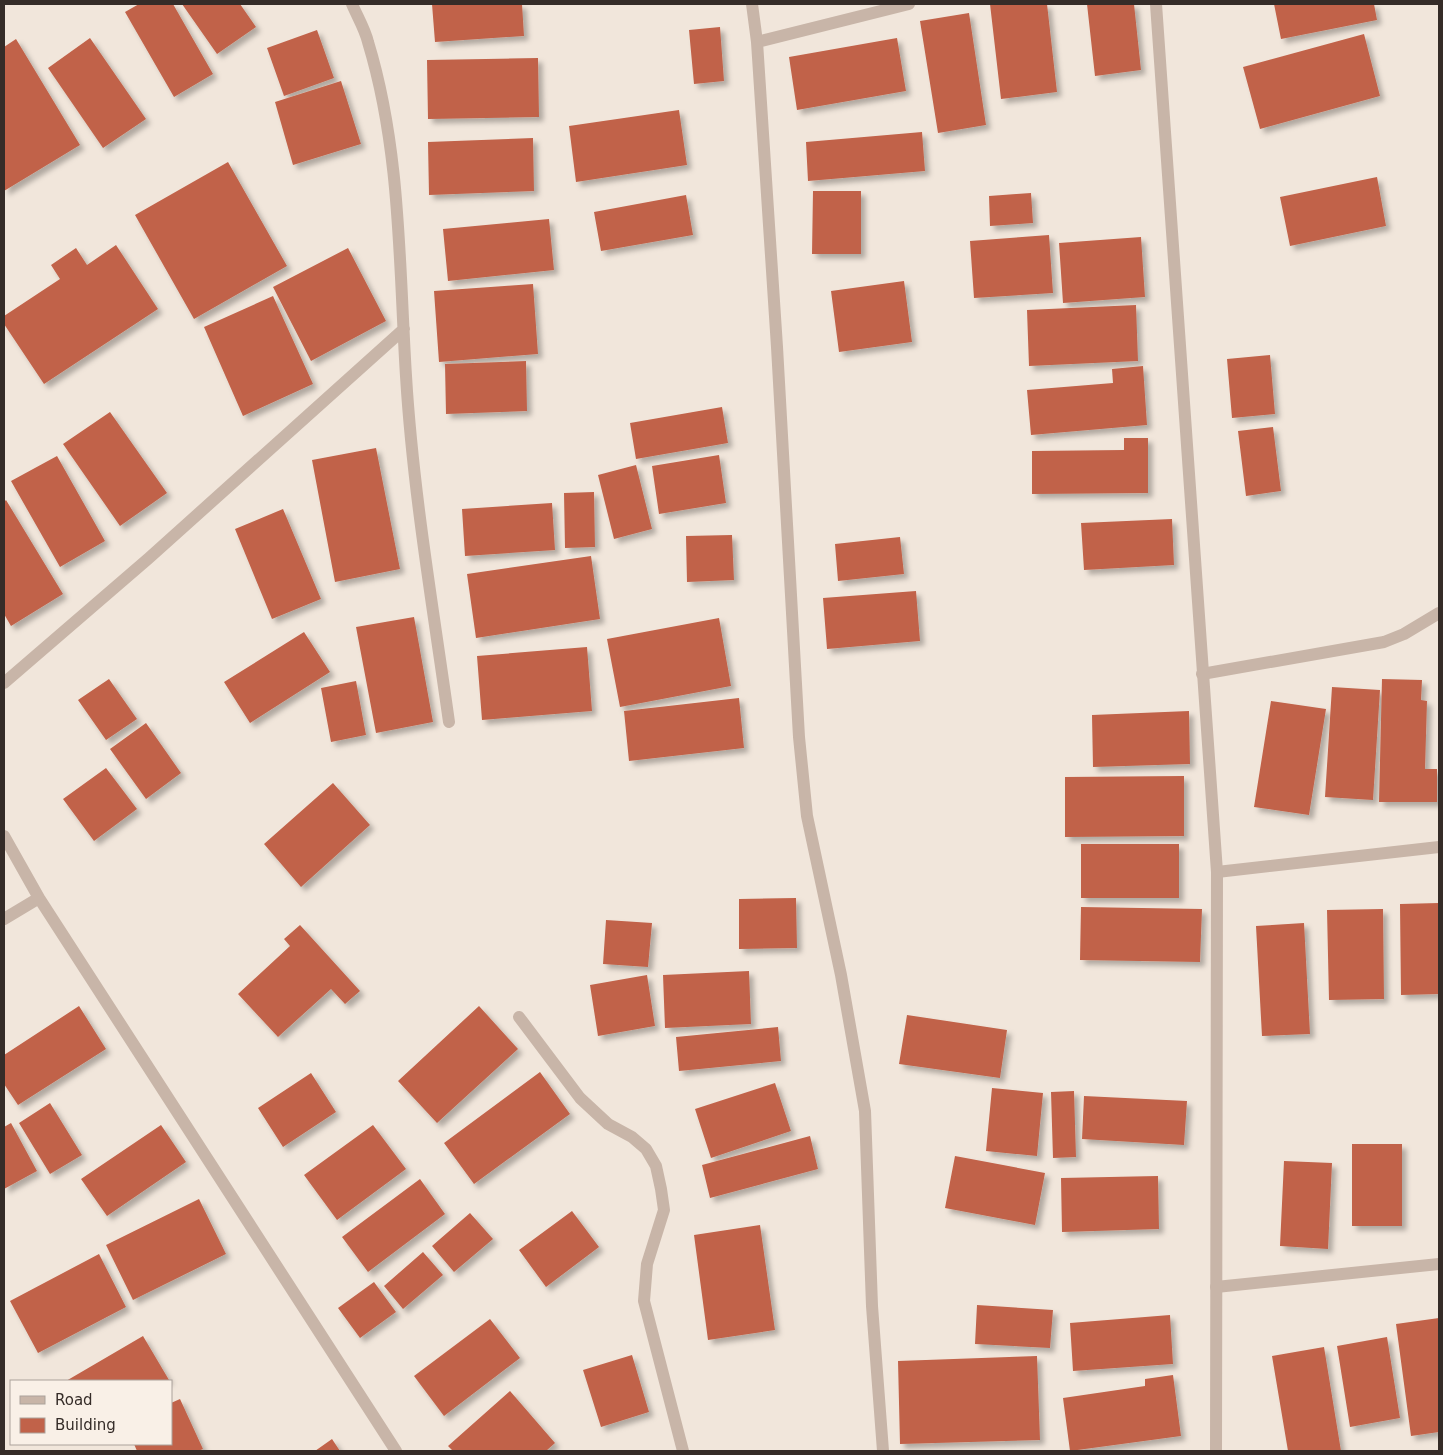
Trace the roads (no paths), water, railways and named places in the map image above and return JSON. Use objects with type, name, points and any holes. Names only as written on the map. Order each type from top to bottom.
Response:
[{"type":"street","points":[[352,4],[368,40],[385,110],[395,188],[406,377],[416,491],[449,722]]},
{"type":"street","points":[[752,4],[757,42],[778,358],[799,737],[807,816],[841,975],[865,1110],[872,1306],[882,1451]]},
{"type":"street","points":[[757,42],[909,4]]},
{"type":"street","points":[[1156,4],[1217,872],[1216,1451]]},
{"type":"street","points":[[4,683],[156,551],[404,329]]},
{"type":"street","points":[[1202,674],[1384,642],[1404,634],[1439,613]]},
{"type":"street","points":[[4,836],[39,898],[396,1451]]},
{"type":"street","points":[[1217,872],[1439,847]]},
{"type":"street","points":[[4,919],[39,898]]},
{"type":"street","points":[[519,1017],[580,1098],[608,1124],[646,1148],[656,1166],[664,1210],[647,1264],[644,1301],[683,1451]]},
{"type":"street","points":[[1216,1287],[1439,1264]]}]
